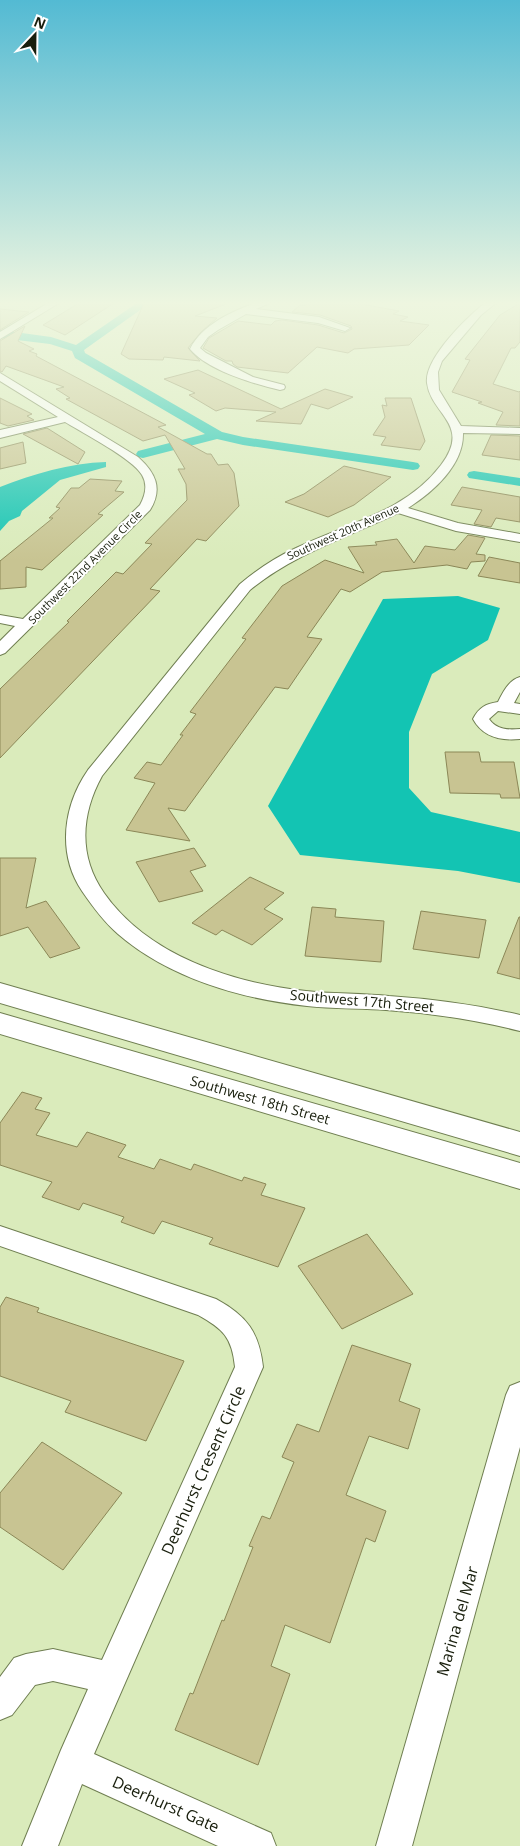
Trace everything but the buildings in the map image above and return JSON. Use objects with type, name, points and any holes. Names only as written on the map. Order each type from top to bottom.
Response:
[{"type":"main road","points":[[0,993],[520,1144]]},
{"type":"main road","name":"Southwest 18th Street","points":[[0,1023],[520,1176]]},
{"type":"street","name":"Southwest 22nd Avenue Circle","points":[[0,650],[145,507],[152,495],[150,476],[140,465],[21,389]]},
{"type":"street","points":[[433,389],[457,429],[520,431]]},
{"type":"street","points":[[0,434],[68,418]]},
{"type":"street","name":"Southwest 20th Avenue","points":[[152,702],[245,587],[259,574],[296,552],[397,510],[412,500],[431,484],[451,458],[458,439],[457,429]]},
{"type":"street","points":[[397,510],[456,527],[515,537]]},
{"type":"street","points":[[0,619],[26,624]]},
{"type":"street","points":[[520,682],[510,693],[512,707],[486,710],[481,719],[483,724],[495,732],[520,734]]},
{"type":"street","name":"Southwest 17th Street","points":[[152,702],[94,774],[77,811],[74,837],[79,864],[91,891],[112,917],[141,941],[177,962],[220,980],[243,987],[318,1000],[399,1003],[452,1009],[520,1023]]},
{"type":"street","name":"Deerhurst Cresent Circle","points":[[0,1236],[207,1307],[226,1316],[240,1330],[248,1348],[249,1368],[73,1762],[40,1846]]},
{"type":"street","name":"Marina del Mar","points":[[394,1846],[520,1395]]},
{"type":"street","points":[[0,1703],[26,1670],[53,1665],[111,1678]]},
{"type":"street","name":"Deerhurst Gate","points":[[73,1762],[258,1846]]},
{"type":"water","points":[[106,462],[106,467],[60,480],[22,511],[20,516],[9,521],[0,531],[0,487],[52,470],[79,464]]},
{"type":"water","points":[[458,596],[500,608],[488,640],[432,674],[409,732],[409,788],[431,812],[520,832],[520,883],[458,871],[300,855],[268,806],[383,599]]},
{"type":"waterway","points":[[138,389],[217,435]]},
{"type":"waterway","points":[[143,454],[217,435]]},
{"type":"waterway","points":[[217,435],[243,441],[413,466]]},
{"type":"waterway","points":[[474,475],[520,482]]}]
